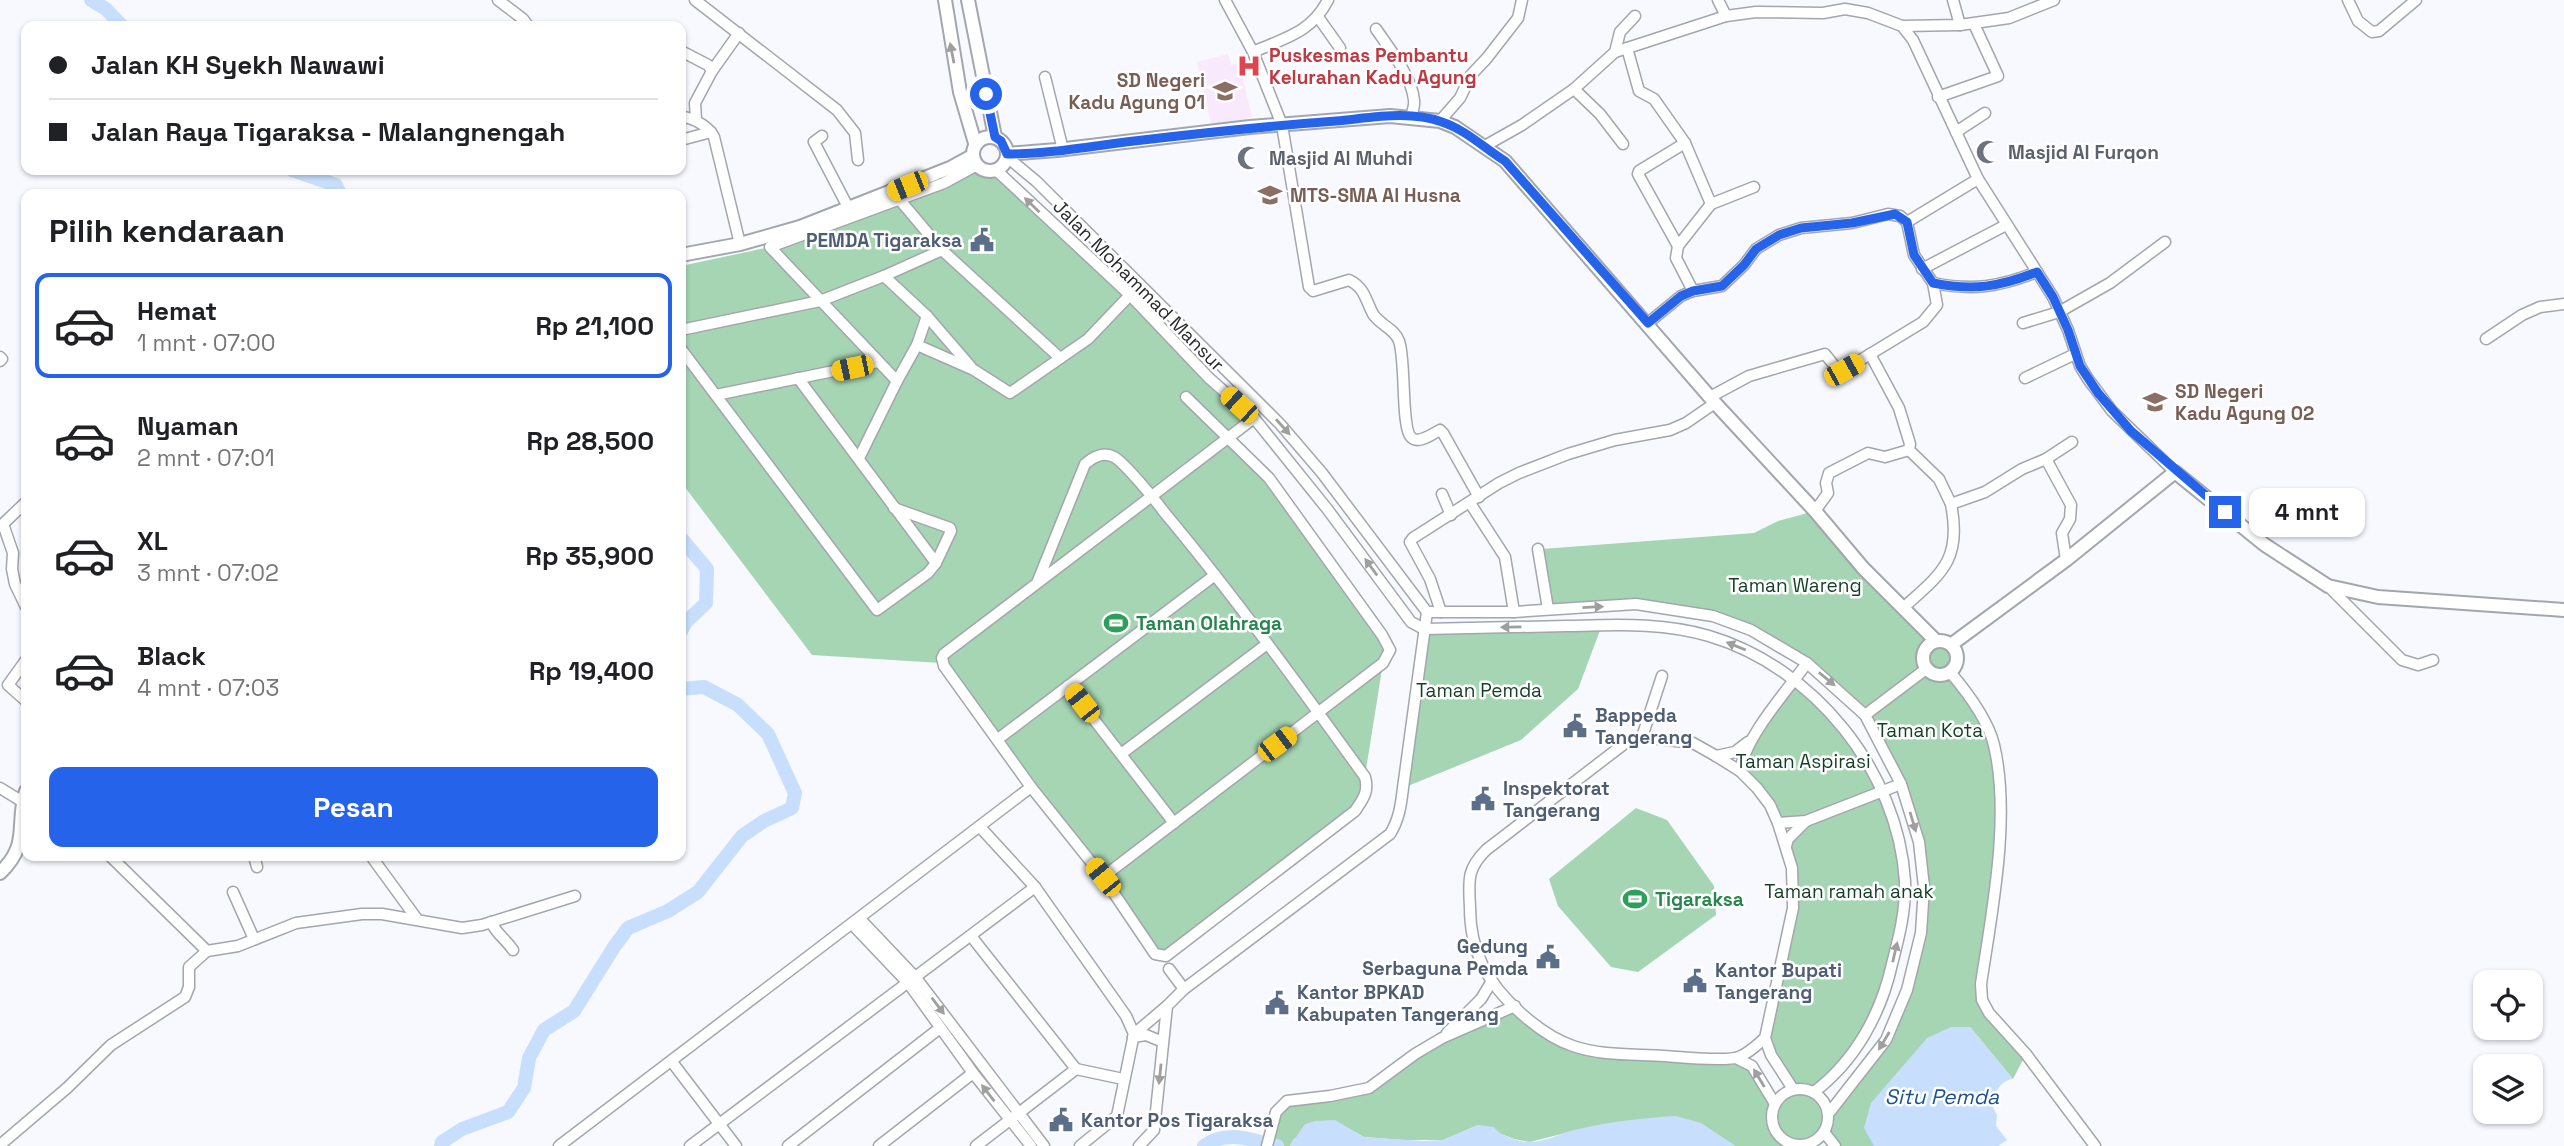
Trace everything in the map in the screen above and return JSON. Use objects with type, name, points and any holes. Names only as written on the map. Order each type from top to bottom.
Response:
[{"type":"main road","points":[[944,0],[960,92],[975,143],[974,161],[982,169],[996,170],[1003,165],[1007,155],[1001,141],[995,137],[984,138],[975,143]]},
{"type":"main road","points":[[968,0],[995,137]]},
{"type":"main road","points":[[1007,155],[1390,116],[1440,121],[1476,139],[1483,148],[1505,161],[1712,400],[1815,511],[1863,568],[1936,641],[1951,645],[1958,660],[1950,672],[1938,675],[1926,669],[1923,658],[1924,652],[1936,641]]},
{"type":"main road","points":[[686,254],[740,244],[800,227],[974,161]]},
{"type":"main road","points":[[1951,645],[2066,560],[2175,472],[2265,545],[2328,586],[2378,597],[2564,610]]},
{"type":"main road","points":[[0,873],[21,843]]},
{"type":"street","points":[[502,3],[517,0]]},
{"type":"street","points":[[695,0],[837,110],[855,133],[858,160]]},
{"type":"street","points":[[1224,0],[1253,52],[1282,125],[1309,287],[1313,291],[1323,290],[1349,280],[1361,286],[1379,323],[1394,334],[1400,343],[1406,428],[1409,436],[1413,440],[1420,440],[1440,430],[1443,433],[1505,557],[1514,611]]},
{"type":"street","points":[[1253,52],[1301,31],[1318,17],[1328,0]]},
{"type":"street","points":[[1440,121],[1461,98],[1471,75],[1518,18],[1522,0]]},
{"type":"street","points":[[1718,0],[1726,16]]},
{"type":"street","points":[[1823,13],[1825,0]]},
{"type":"street","points":[[1952,0],[1961,24]]},
{"type":"street","points":[[1483,148],[1574,89],[1615,52],[1726,16],[1756,12],[1823,13],[1845,9],[1868,12],[1902,26],[1974,24],[2009,18],[2035,3],[2053,0]]},
{"type":"street","points":[[2348,0],[2358,21],[2372,32],[2379,31],[2416,0]]},
{"type":"street","points":[[502,3],[524,21]]},
{"type":"street","points":[[1615,52],[1620,32],[1635,16]]},
{"type":"street","points":[[1318,17],[1340,48]]},
{"type":"street","points":[[1938,97],[1998,76],[1974,24]]},
{"type":"street","points":[[1902,26],[1913,40],[1978,179],[2053,297],[2075,354],[2088,379],[2112,411],[2175,472]]},
{"type":"street","points":[[1376,29],[1397,59],[1410,86],[1414,104],[1410,117]]},
{"type":"street","points":[[696,120],[695,103],[712,71],[739,33]]},
{"type":"street","points":[[1627,48],[1639,90],[1654,99],[1685,143],[1711,204]]},
{"type":"street","points":[[686,54],[708,65],[712,71]]},
{"type":"street","points":[[1045,77],[1063,150]]},
{"type":"street","points":[[1574,89],[1600,114],[1622,144]]},
{"type":"street","points":[[1956,132],[1985,113]]},
{"type":"street","points":[[686,117],[696,120],[711,132],[740,244]]},
{"type":"street","points":[[686,139],[711,132]]},
{"type":"street","points":[[822,136],[814,142],[849,209]]},
{"type":"street","points":[[1678,246],[1638,174],[1685,143]]},
{"type":"street","name":"Jalan Mohammad Mansur","points":[[1007,155],[1280,424],[1322,473],[1427,612]]},
{"type":"street","points":[[897,381],[770,247],[944,183],[974,161]]},
{"type":"street","name":"Jalan Mohammad Mansur","points":[[996,170],[1130,295],[1209,378],[1254,418],[1328,510],[1411,622],[1424,629]]},
{"type":"street","points":[[1907,222],[1978,179]]},
{"type":"street","points":[[1693,291],[1676,258],[1678,246],[1711,204],[1754,187]]},
{"type":"street","points":[[899,199],[943,250],[1060,358]]},
{"type":"street","points":[[1441,612],[1430,579],[1410,541],[1506,479],[1568,454],[1615,440],[1670,430],[1686,423],[1712,400],[1744,378],[1828,355],[1841,371],[1923,322],[1934,312],[1937,305],[1933,283],[1914,255],[1907,222],[1900,216],[1888,214],[1852,223],[1801,228],[1779,235],[1756,249],[1722,286],[1681,296],[1648,323]]},
{"type":"street","points":[[1922,269],[2006,225]]},
{"type":"street","points":[[2023,323],[2059,312],[2110,283],[2165,242]]},
{"type":"street","points":[[686,329],[820,301],[943,250]]},
{"type":"street","points":[[1933,283],[1973,288],[2010,283],[2037,272]]},
{"type":"street","points":[[884,276],[927,316],[974,370]]},
{"type":"street","points":[[917,345],[974,370],[1010,393],[1100,329],[1130,295]]},
{"type":"street","points":[[2486,339],[2522,314],[2540,307],[2564,304]]},
{"type":"street","points":[[859,458],[917,345],[927,316]]},
{"type":"street","points":[[1870,354],[1899,408],[1910,444],[1909,450]]},
{"type":"street","points":[[2025,378],[2075,354]]},
{"type":"street","points":[[686,356],[877,610],[928,573],[936,563],[951,530],[894,508]]},
{"type":"street","points":[[716,395],[878,362]]},
{"type":"street","points":[[798,378],[936,563]]},
{"type":"street","points":[[1103,877],[1383,663],[1390,650],[1287,501],[1260,467],[1186,397]]},
{"type":"street","points":[[1037,583],[1085,464],[1091,458],[1103,454],[1115,457],[1152,496],[1215,575],[1365,776],[1368,787],[1355,811],[1166,956],[1156,954],[1103,877],[1031,787],[944,666],[942,658],[944,654],[1152,496],[1254,418]]},
{"type":"street","points":[[1951,504],[1985,492],[2022,469],[2046,459],[2071,442]]},
{"type":"street","points":[[1903,608],[1950,559],[1954,538],[1951,504],[1939,479],[1909,450]]},
{"type":"street","points":[[1815,511],[1828,493],[1825,483],[1829,472],[1868,453],[1885,457],[1909,450]]},
{"type":"street","points":[[2046,459],[2071,505],[2070,519],[2062,533],[2066,560]]},
{"type":"street","points":[[1442,494],[1451,515]]},
{"type":"street","points":[[21,508],[6,518],[3,524],[3,537],[13,553],[12,569],[21,597]]},
{"type":"street","points":[[1538,549],[1548,609]]},
{"type":"street","points":[[998,739],[1215,575]]},
{"type":"street","points":[[2328,586],[2402,660],[2418,665],[2433,660]]},
{"type":"street","points":[[1080,1146],[1117,1115],[1134,1036],[1184,989],[1390,834],[1399,817],[1427,612],[1514,611],[1636,604],[1713,615],[1751,630],[1807,663],[1865,715],[1901,784],[1919,842],[1924,887],[1920,936],[1908,990],[1886,1040],[1829,1113]]},
{"type":"street","points":[[1424,629],[1637,623],[1708,635],[1746,650],[1796,679],[1828,708],[1857,746],[1881,793],[1894,827],[1905,880],[1902,925],[1888,982],[1867,1032],[1830,1080],[1814,1092]]},
{"type":"street","points":[[1121,754],[1267,644]]},
{"type":"street","points":[[1740,771],[1752,740],[1807,663]]},
{"type":"street","points":[[21,667],[8,685],[21,697]]},
{"type":"street","points":[[1865,715],[1926,669]]},
{"type":"street","points":[[1950,672],[1970,696],[1994,743],[2000,841],[1981,984],[1982,1000],[1989,1013],[2026,1054],[2095,1146]]},
{"type":"street","points":[[1642,737],[1662,676]]},
{"type":"street","points":[[1068,686],[1174,823]]},
{"type":"street","points":[[1775,1104],[1752,1066],[1736,1058],[1603,1052],[1575,1047],[1553,1038],[1515,1006],[1482,965],[1473,941],[1470,916],[1469,881],[1473,863],[1486,850],[1624,744],[1642,737],[1692,743],[1740,771],[1770,805],[1792,868],[1793,908],[1765,1038],[1771,1055],[1793,1089]]},
{"type":"street","points":[[1716,756],[1735,752],[1752,740]]},
{"type":"street","points":[[1778,823],[1805,821],[1901,784]]},
{"type":"street","points":[[559,1146],[1031,787]]},
{"type":"street","points":[[0,788],[21,795]]},
{"type":"street","points":[[1786,846],[1788,839],[1805,821]]},
{"type":"street","points":[[980,827],[1035,887],[1126,1016],[1134,1036]]},
{"type":"street","points":[[115,861],[207,951]]},
{"type":"street","points":[[255,861],[257,867]]},
{"type":"street","points":[[375,861],[417,919]]},
{"type":"street","points":[[690,1146],[1035,887]]},
{"type":"street","points":[[233,892],[254,939]]},
{"type":"street","points":[[0,1145],[68,1088],[111,1045],[185,997],[189,988],[190,967],[207,951],[238,946],[296,923],[382,914],[462,928],[575,897]]},
{"type":"street","points":[[856,921],[913,981],[1014,1117],[1031,1146]]},
{"type":"street","points":[[491,922],[501,939],[513,950]]},
{"type":"street","points":[[971,936],[1076,1069],[1123,1079]]},
{"type":"street","points":[[1170,969],[1184,989]]},
{"type":"street","points":[[913,981],[940,1028],[974,1073],[1044,1146]]},
{"type":"street","points":[[1442,1038],[1480,999],[1493,981]]},
{"type":"street","points":[[1139,1146],[1154,1130],[1167,1006]]},
{"type":"street","points":[[1267,1146],[1273,1120],[1283,1103],[1291,1099],[1329,1096],[1369,1088],[1442,1038],[1515,1006]]},
{"type":"street","points":[[788,1146],[940,1028]]},
{"type":"street","points":[[1134,1036],[1146,1035],[1163,1042]]},
{"type":"street","points":[[1736,1058],[1765,1038]]},
{"type":"street","points":[[672,1062],[736,1146]]},
{"type":"street","points":[[976,1146],[1076,1069]]},
{"type":"street","points":[[879,1146],[974,1073]]},
{"type":"street","points":[[1793,1089],[1814,1092],[1821,1097],[1829,1113],[1829,1122],[1824,1132],[1814,1145],[1801,1146],[1783,1139],[1773,1123],[1775,1104],[1793,1089]]},
{"type":"street","points":[[1824,1132],[1835,1146]]},
{"type":"shaded area","name":"SD Negeri Kadu Agung 01","points":[[1228,54],[1231,65],[1239,63],[1252,117],[1212,127],[1197,62]]},
{"type":"green space","points":[[977,165],[989,171],[996,170],[1254,418],[1229,436],[1251,458],[1389,648],[1383,663],[1365,776],[1355,811],[1170,954],[1155,954],[941,663],[812,655],[686,489],[686,265],[770,247],[899,199]]},
{"type":"green space","points":[[1815,511],[1936,641],[1952,644],[1957,658],[1951,672],[1994,743],[1999,794],[1982,1000],[2026,1054],[2013,1079],[1970,1027],[1874,1146],[1835,1146],[1824,1133],[1813,1143],[1815,1146],[1736,1146],[1577,1130],[1530,1142],[1514,1139],[1478,1125],[1443,1140],[1403,1140],[1364,1137],[1335,1121],[1294,1139],[1290,1146],[1268,1146],[1283,1103],[1366,1089],[1415,1054],[1515,1006],[1553,1038],[1606,1056],[1736,1058],[1752,1066],[1776,1104],[1793,1089],[1765,1038],[1793,908],[1786,846],[1804,822],[1778,823],[1740,771],[1744,755],[1795,679],[1857,746],[1894,827],[1905,880],[1902,924],[1867,1033],[1814,1092],[1821,1097],[1829,1112],[1865,1068],[1907,990],[1924,889],[1919,842],[1901,784],[1865,715],[1807,663],[1713,616],[1636,604],[1551,609],[1542,549],[1754,533],[1778,521]]},
{"type":"green space","name":"Taman Pemda","points":[[1602,625],[1578,689],[1521,740],[1403,788],[1424,629]]},
{"type":"green space","points":[[1636,808],[1667,820],[1714,886],[1716,915],[1638,972],[1611,967],[1558,906],[1549,879]]},
{"type":"water","name":"Situ Pemda","points":[[1951,1027],[1970,1027],[2013,1079],[2002,1084],[1991,1103],[1997,1115],[1996,1126],[2007,1140],[1998,1146],[1874,1146],[1864,1128],[1871,1103],[1927,1038]]},
{"type":"water","points":[[1676,1116],[1701,1123],[1736,1146],[1290,1146],[1305,1124],[1315,1121],[1335,1120],[1364,1137],[1424,1141],[1443,1140],[1478,1125],[1494,1127],[1513,1139],[1533,1142],[1599,1125]]},
{"type":"waterway","points":[[91,0],[106,9],[117,21]]},
{"type":"waterway","points":[[307,175],[336,185],[338,189]]},
{"type":"waterway","points":[[686,544],[707,569],[706,603],[686,622]]},
{"type":"waterway","points":[[441,1146],[442,1142],[462,1129],[508,1112],[524,1088],[529,1058],[544,1030],[574,1011],[628,928],[668,911],[698,892],[742,836],[764,821],[792,808],[795,793],[768,734],[738,705],[704,687],[686,689]]},
{"type":"waterway","points":[[1204,1146],[1231,1137],[1277,1146]]},
{"type":"place","name":"Puskesmas Pembantu Kelurahan Kadu Agung","points":[[1249,66]]},
{"type":"place","name":"SD Negeri Kadu Agung 01","points":[[1225,91]]},
{"type":"place","name":"Masjid Al Furqon","points":[[1988,152]]},
{"type":"place","name":"Masjid Al Muhdi","points":[[1249,158]]},
{"type":"place","name":"MTS-SMA Al Husna","points":[[1270,195]]},
{"type":"place","name":"PEMDA Tigaraksa","points":[[982,240]]},
{"type":"place","name":"SD Negeri Kadu Agung 02","points":[[2155,402]]},
{"type":"place","name":"Taman Olahraga","points":[[1116,623]]},
{"type":"place","name":"Bappeda Tangerang","points":[[1575,726]]},
{"type":"place","name":"Inspektorat Tangerang","points":[[1483,799]]},
{"type":"place","name":"Tigaraksa","points":[[1635,899]]},
{"type":"place","name":"Gedung Serbaguna Pemda","points":[[1548,957]]},
{"type":"place","name":"Kantor Bupati Tangerang","points":[[1695,981]]},
{"type":"place","name":"Kantor BPKAD Kabupaten Tangerang","points":[[1277,1003]]},
{"type":"place","name":"Kantor Pos Tigaraksa","points":[[1061,1120]]},
{"type":"route","points":[[986,94],[995,137],[1006,147],[1007,154],[1250,127],[1390,116],[1440,121],[1476,139],[1483,148],[1505,161],[1648,323],[1681,296],[1722,286],[1756,249],[1779,235],[1801,228],[1852,223],[1895,214],[1907,222],[1914,255],[1933,283],[1973,288],[2010,283],[2037,272],[2053,297],[2080,366],[2112,411],[2175,472],[2225,512]]},
{"type":"park label","name":"Taman Wareng","points":[[1795,585]]},
{"type":"park label","name":"Taman Kota","points":[[1930,730]]},
{"type":"park label","name":"Taman Aspirasi","points":[[1803,761]]},
{"type":"park label","name":"Taman ramah anak","points":[[1849,891]]}]
